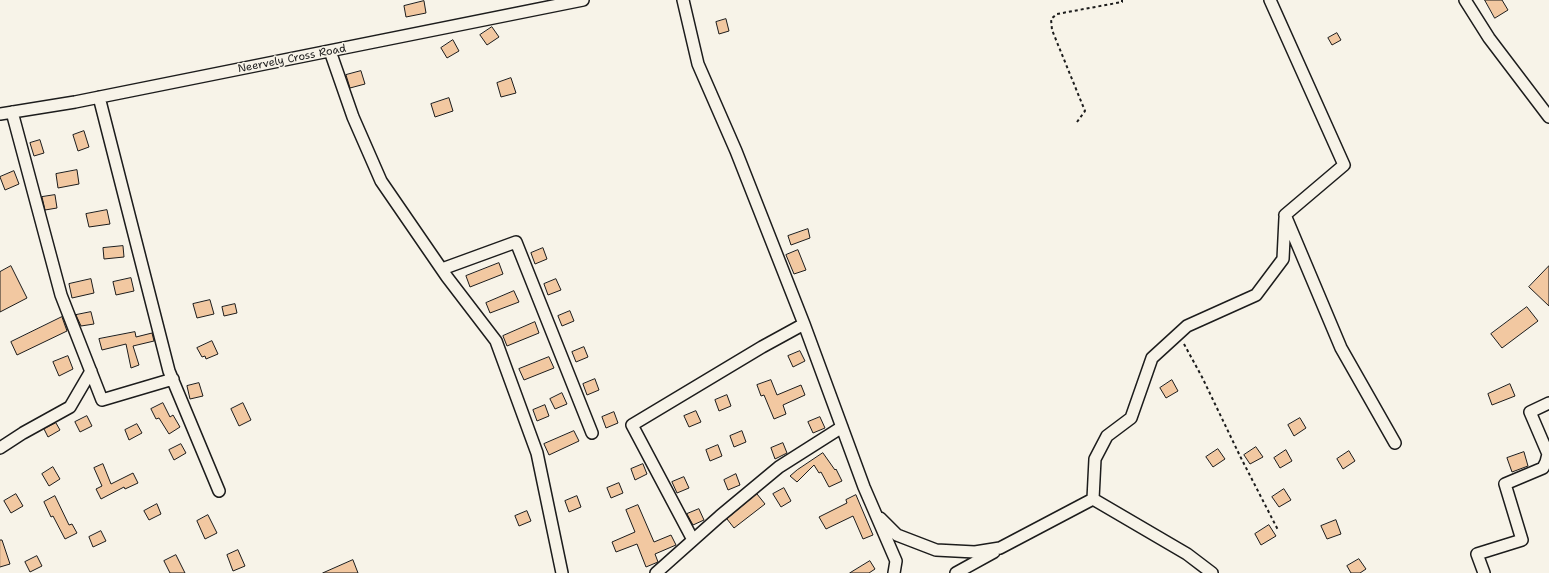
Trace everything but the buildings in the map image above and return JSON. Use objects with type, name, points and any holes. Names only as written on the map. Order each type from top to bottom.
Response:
[{"type":"street","name":"Neervely Cross Road","points":[[0,114],[98,97],[583,0]]},
{"type":"street","points":[[683,0],[698,64],[736,151],[804,324],[876,515],[896,561],[894,573]]},
{"type":"street","points":[[1093,499],[1094,459],[1107,436],[1131,418],[1152,358],[1187,326],[1256,295],[1283,259],[1285,215],[1344,165],[1270,0]]},
{"type":"street","points":[[1465,0],[1489,38],[1549,117]]},
{"type":"street","points":[[330,51],[353,117],[381,180],[442,269],[496,341],[537,453],[562,573]]},
{"type":"street","points":[[98,97],[167,363],[219,491]]},
{"type":"street","points":[[12,112],[61,295],[102,400],[173,379]]},
{"type":"street","points":[[1285,215],[1341,348],[1395,443]]},
{"type":"street","points":[[442,269],[516,242],[592,433]]},
{"type":"street","points":[[693,540],[632,425],[762,346],[804,324]]},
{"type":"street","points":[[0,448],[23,433],[70,407],[91,371]]},
{"type":"street","points":[[1484,573],[1477,554],[1522,540],[1505,484],[1543,468],[1548,454],[1530,412],[1549,403]]},
{"type":"street","points":[[656,573],[779,467],[842,427]]},
{"type":"street","points":[[956,573],[1093,499]]},
{"type":"street","points":[[1093,499],[1187,554],[1212,573]]},
{"type":"street","points":[[876,515],[898,535],[936,550],[975,552],[1000,548]]},
{"type":"path","points":[[1077,122],[1086,111],[1052,30],[1052,19],[1057,14],[1122,2],[1122,0]]},
{"type":"path","points":[[1178,334],[1202,377],[1278,530]]}]
